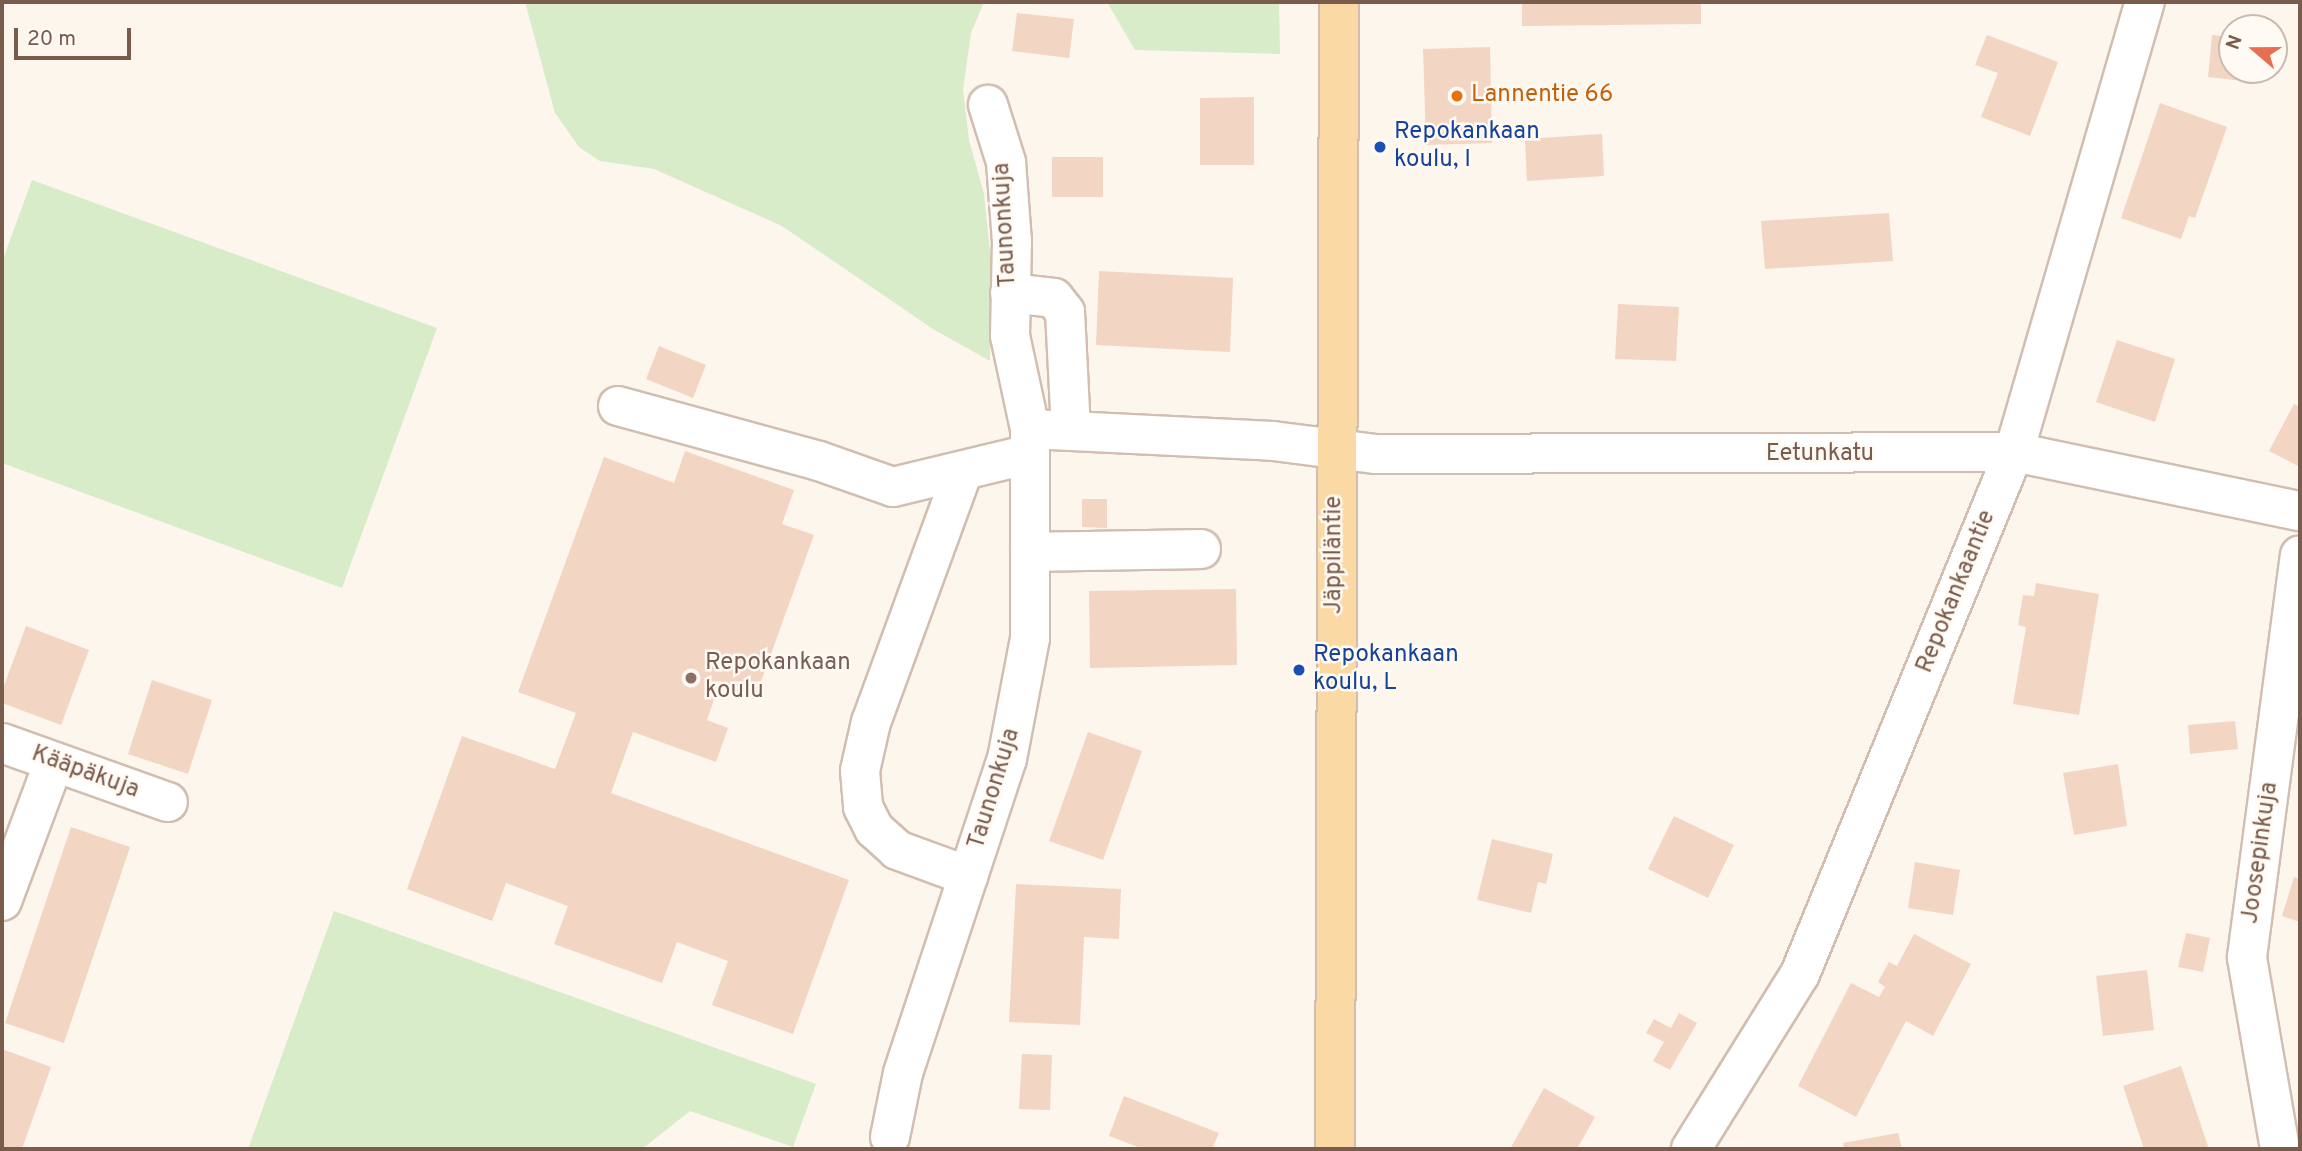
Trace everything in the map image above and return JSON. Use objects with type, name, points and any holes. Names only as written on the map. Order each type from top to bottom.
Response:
[{"type":"main road","name":"Jäppiläntie","points":[[1335,1149],[1335,447],[1339,2]]},
{"type":"street","name":"Repokankaantie","points":[[1691,1149],[1800,974],[2014,452],[2145,2]]},
{"type":"street","name":"Taunonkuja","points":[[890,1137],[903,1073],[1007,759],[1022,695],[1030,638],[1030,441],[1016,376],[1010,293],[1012,242],[1006,162],[988,105]]},
{"type":"street","points":[[1010,293],[1054,298],[1065,312],[1071,431]]},
{"type":"street","points":[[618,405],[819,461],[893,487],[963,471],[1030,441],[1071,431],[1335,447]]},
{"type":"street","name":"Eetunkatu","points":[[1335,447],[1376,454],[2014,452],[2300,511]]},
{"type":"street","points":[[963,471],[871,722],[860,771],[863,807],[874,829],[897,850],[968,876]]},
{"type":"street","points":[[1030,552],[1201,549]]},
{"type":"street","name":"Joosepinkuja","points":[[2280,1149],[2247,957],[2300,555]]},
{"type":"street","name":"Kääpäkuja","points":[[2,743],[168,802]]},
{"type":"street","points":[[2,901],[54,762]]},
{"type":"green space","points":[[525,2],[984,2],[971,33],[963,90],[969,140],[984,194],[992,270],[990,361],[933,329],[782,226],[654,169],[600,161],[579,147],[555,113]]},
{"type":"green space","points":[[1107,2],[1279,2],[1280,54],[1135,50]]},
{"type":"green space","points":[[32,180],[437,328],[342,588],[2,463],[2,262]]},
{"type":"green space","points":[[334,911],[816,1084],[793,1147],[690,1111],[642,1149],[248,1149]]},
{"type":"building","points":[[1522,2],[1701,2],[1701,24],[1522,26]]},
{"type":"building","points":[[1017,13],[1074,19],[1069,58],[1012,51]]},
{"type":"building","points":[[1987,35],[2058,62],[2030,136],[1981,117],[1998,73],[1975,65]]},
{"type":"building","points":[[2212,35],[2218,36],[2218,78],[2208,77]]},
{"type":"building","points":[[1490,47],[1492,143],[1426,145],[1423,49]]},
{"type":"building","points":[[1254,97],[1254,165],[1200,165],[1200,98]]},
{"type":"building","points":[[2160,103],[2227,127],[2195,218],[2189,216],[2181,239],[2121,218]]},
{"type":"building","points":[[1602,134],[1604,176],[1527,181],[1525,139]]},
{"type":"building","points":[[1052,157],[1103,157],[1103,197],[1052,197]]},
{"type":"building","points":[[1889,213],[1893,261],[1765,269],[1761,221]]},
{"type":"building","points":[[1099,271],[1233,278],[1230,352],[1096,345]]},
{"type":"building","points":[[1618,304],[1679,307],[1676,361],[1615,359]]},
{"type":"building","points":[[2117,340],[2175,359],[2155,422],[2096,402]]},
{"type":"building","points":[[659,346],[706,365],[693,398],[646,379]]},
{"type":"building","points":[[2294,404],[2300,407],[2300,467],[2269,451]]},
{"type":"building","points":[[685,451],[794,490],[782,524],[814,535],[755,698],[719,685],[707,720],[728,728],[716,762],[633,732],[611,793],[849,880],[793,1034],[712,1005],[728,961],[677,942],[662,983],[554,944],[568,906],[506,883],[492,921],[407,889],[462,736],[555,769],[576,713],[518,692],[604,457],[674,483]]},
{"type":"building","points":[[1082,499],[1107,499],[1107,528],[1082,527]]},
{"type":"building","points":[[2036,583],[2099,594],[2079,715],[2013,704],[2026,627],[2018,625],[2023,595],[2034,596]]},
{"type":"building","points":[[1236,589],[1237,665],[1090,668],[1089,591]]},
{"type":"building","points":[[26,626],[89,650],[61,725],[2,703],[2,691]]},
{"type":"building","points":[[152,680],[212,700],[188,774],[128,754]]},
{"type":"building","points":[[2235,721],[2238,749],[2190,754],[2188,725]]},
{"type":"building","points":[[1088,732],[1142,751],[1103,860],[1049,841]]},
{"type":"building","points":[[2118,764],[2127,826],[2074,835],[2063,773]]},
{"type":"building","points":[[1674,816],[1734,845],[1708,898],[1648,869]]},
{"type":"building","points":[[71,827],[130,847],[64,1043],[5,1023]]},
{"type":"building","points":[[1492,839],[1553,854],[1546,884],[1538,882],[1531,913],[1477,900]]},
{"type":"building","points":[[1915,862],[1960,870],[1953,915],[1908,908]]},
{"type":"building","points":[[2294,877],[2300,879],[2300,922],[2282,916]]},
{"type":"building","points":[[1016,884],[1121,889],[1119,939],[1084,937],[1080,1025],[1009,1022]]},
{"type":"building","points":[[2186,933],[2210,938],[2203,972],[2178,967]]},
{"type":"building","points":[[1914,934],[1971,964],[1933,1036],[1906,1021],[1856,1117],[1798,1086],[1851,983],[1879,997],[1885,987],[1878,982],[1889,962],[1897,966]]},
{"type":"building","points":[[2147,970],[2154,1030],[2103,1036],[2096,976]]},
{"type":"building","points":[[1679,1013],[1697,1023],[1670,1070],[1653,1061],[1664,1042],[1646,1033],[1654,1019],[1671,1028]]},
{"type":"building","points":[[2,1049],[51,1067],[22,1149],[2,1149]]},
{"type":"building","points":[[1022,1054],[1052,1055],[1050,1110],[1019,1109]]},
{"type":"building","points":[[2181,1066],[2209,1149],[2144,1149],[2123,1086]]},
{"type":"building","points":[[1544,1088],[1595,1117],[1577,1149],[1510,1149]]},
{"type":"building","points":[[1124,1096],[1219,1133],[1212,1149],[1143,1149],[1109,1136]]},
{"type":"building","points":[[1898,1133],[1902,1149],[1844,1149],[1843,1143]]},
{"type":"place","name":"Lannentie 66","points":[[1457,96]]},
{"type":"place","name":"Repokankaan koulu, I","points":[[1380,147]]},
{"type":"place","name":"Repokankaan koulu, L","points":[[1299,670]]},
{"type":"place","name":"Repokankaan koulu","points":[[691,678]]}]
